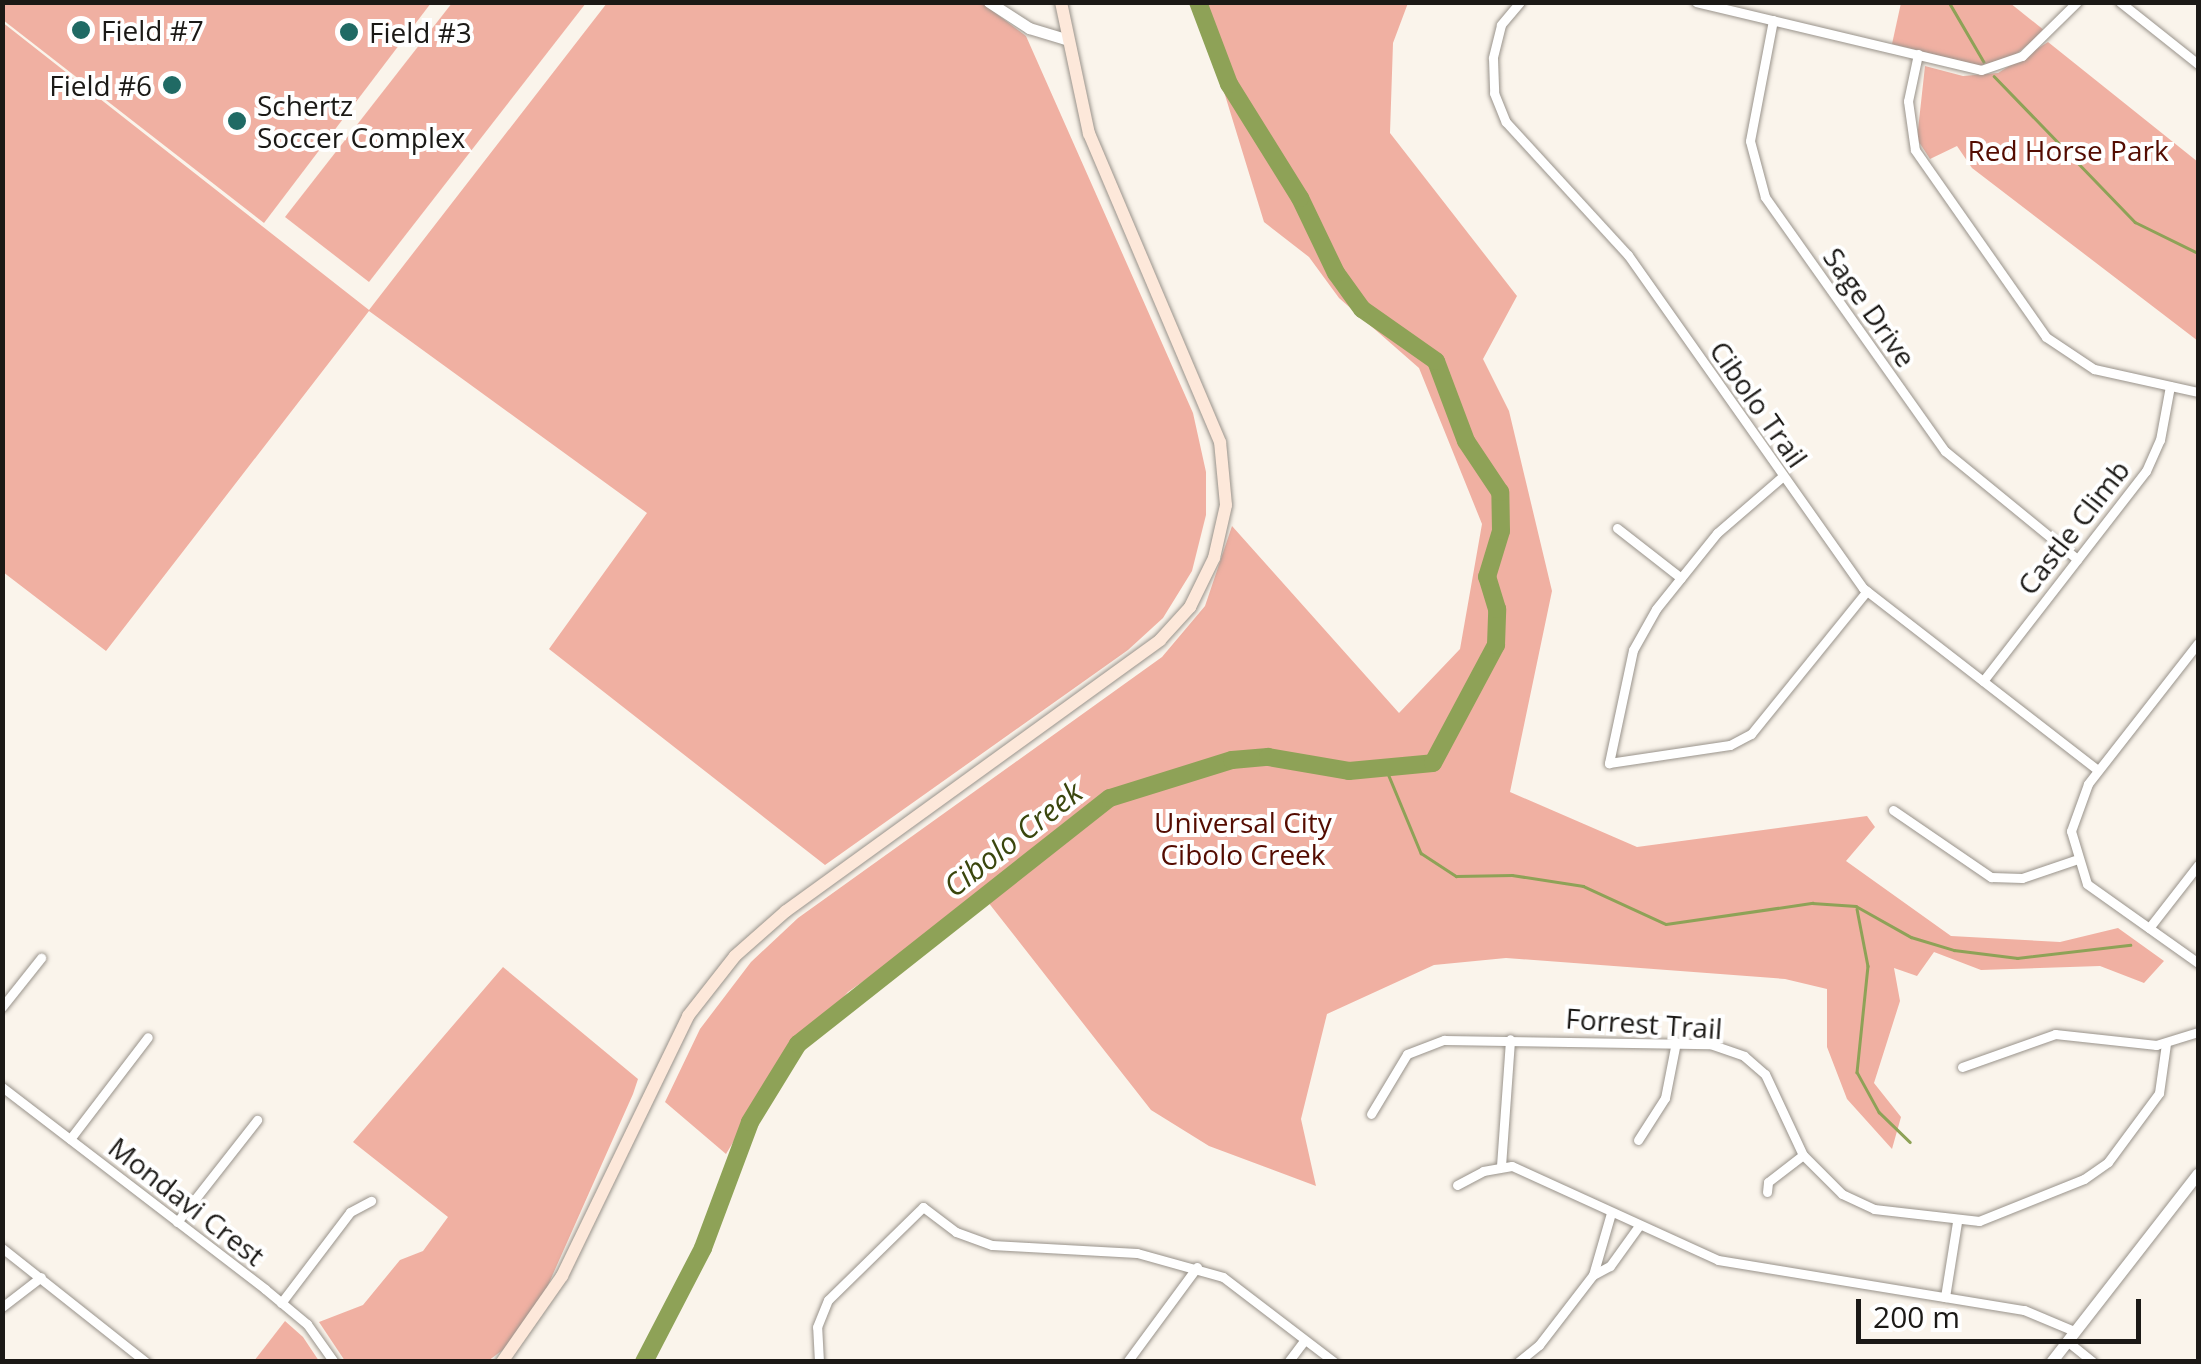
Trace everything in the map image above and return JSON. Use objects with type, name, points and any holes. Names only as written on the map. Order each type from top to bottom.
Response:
[{"type":"main road","points":[[502,1362],[562,1276],[688,1016],[734,956],[786,911],[1144,654],[1182,616],[1206,577],[1226,504],[1220,442],[1096,151],[1066,40],[1061,2]]},
{"type":"street","points":[[989,2],[1020,24],[1066,40]]},
{"type":"street","name":"Cibolo Trail","points":[[1520,2],[1501,25],[1493,58],[1501,113],[1628,255],[1866,591],[2098,770]]},
{"type":"street","points":[[1696,2],[1980,70],[1998,67],[2046,38],[2076,2]]},
{"type":"street","points":[[2120,2],[2198,64]]},
{"type":"street","name":"Sage Drive","points":[[1773,20],[1750,141],[1766,197],[1945,451],[2077,560]]},
{"type":"street","points":[[1918,54],[1908,101],[1916,150],[2038,327],[2083,365],[2198,392]]},
{"type":"street","name":"Castle Climb","points":[[1983,681],[2154,456],[2170,386]]},
{"type":"street","points":[[1783,476],[1717,533],[1633,650],[1609,763],[1730,745],[1751,734],[1866,591]]},
{"type":"street","points":[[1617,528],[1682,578]]},
{"type":"street","points":[[2198,643],[2098,770],[2073,814],[2076,860],[2087,884],[2198,964]]},
{"type":"street","points":[[1893,810],[1991,876],[2022,878],[2076,860]]},
{"type":"street","points":[[2150,928],[2198,865]]},
{"type":"street","points":[[2,1008],[41,958]]},
{"type":"street","points":[[1962,1067],[2056,1034],[2166,1044],[2198,1032]]},
{"type":"street","points":[[70,1139],[148,1037]]},
{"type":"street","points":[[1501,1166],[1510,1039]]},
{"type":"street","name":"Forrest Trail","points":[[1371,1114],[1407,1054],[1444,1040],[1676,1042],[1728,1048],[1759,1068],[1776,1089],[1803,1155],[1842,1194],[1874,1210],[1957,1222],[1995,1216],[2100,1168],[2159,1093],[2166,1044]]},
{"type":"street","points":[[1638,1140],[1665,1098],[1676,1042]]},
{"type":"street","name":"Mondavi Crest","points":[[2,1087],[281,1302],[334,1362]]},
{"type":"street","points":[[178,1222],[256,1120]]},
{"type":"street","points":[[1766,1192],[1768,1182],[1803,1155]]},
{"type":"street","points":[[1457,1185],[1501,1166],[1536,1174],[1638,1227],[1730,1263],[2024,1310],[2071,1336],[2094,1362]]},
{"type":"street","points":[[2051,1362],[2198,1174]]},
{"type":"street","points":[[281,1302],[350,1212],[371,1202]]},
{"type":"street","points":[[819,1362],[817,1327],[828,1300],[923,1207],[956,1232],[992,1245],[1136,1253],[1222,1276],[1334,1362]]},
{"type":"street","points":[[1518,1362],[1572,1307],[1593,1275],[1611,1213]]},
{"type":"street","points":[[1945,1298],[1957,1222]]},
{"type":"street","points":[[1593,1275],[1610,1266],[1638,1227]]},
{"type":"street","points":[[2,1248],[143,1361]]},
{"type":"street","points":[[1126,1362],[1197,1268]]},
{"type":"street","points":[[2,1307],[41,1278]]},
{"type":"street","points":[[1288,1362],[1304,1341]]},
{"type":"green space","name":"Schertz Soccer Complex","points":[[2,3],[431,3],[264,223],[3,20]]},
{"type":"green space","points":[[452,3],[586,3],[369,282],[285,217]]},
{"type":"green space","points":[[607,3],[982,3],[1026,36],[1193,413],[1206,472],[1206,515],[1192,571],[1163,618],[1128,650],[825,865],[549,649],[647,513],[369,311],[106,651],[3,572],[2,22],[369,310]]},
{"type":"green space","name":"Universal City Cibolo Creek","points":[[1205,3],[1408,3],[1393,43],[1390,133],[1517,296],[1483,359],[1509,411],[1552,591],[1510,792],[1637,847],[1867,816],[1875,827],[1846,861],[1951,936],[2060,942],[2118,928],[2164,961],[2144,983],[2100,966],[1981,970],[1934,952],[1917,976],[1894,968],[1900,1001],[1874,1083],[1901,1117],[1892,1149],[1847,1099],[1827,1047],[1827,989],[1785,979],[1506,958],[1434,965],[1327,1014],[1301,1119],[1316,1186],[1209,1146],[1151,1110],[984,897],[848,992],[773,1076],[726,1154],[665,1102],[700,1029],[751,962],[798,918],[1162,657],[1205,606],[1232,526],[1399,713],[1460,649],[1482,524],[1419,368],[1339,298],[1309,257],[1264,222],[1209,43]]},
{"type":"green space","points":[[1901,3],[2010,3],[2045,31],[2015,55],[1980,66],[1892,44]]},
{"type":"green space","name":"Red Horse Park","points":[[2048,42],[2198,162],[2198,341],[1972,168],[1957,146],[1930,159],[1917,139],[1925,66],[1963,76],[1998,73]]},
{"type":"green space","points":[[503,967],[638,1079],[633,1094],[545,1292],[508,1346],[488,1361],[345,1361],[319,1322],[363,1305],[400,1260],[423,1251],[448,1217],[353,1142]]},
{"type":"green space","points":[[285,1321],[303,1337],[319,1361],[254,1361]]},
{"type":"waterway","name":"Cibolo Creek","points":[[644,1362],[703,1248],[750,1122],[798,1044],[1110,798],[1232,760],[1268,757],[1349,771],[1433,763],[1496,645],[1497,609],[1487,577],[1501,531],[1500,492],[1466,441],[1436,361],[1362,309],[1336,273],[1300,198],[1229,84],[1198,2]]},
{"type":"waterway","points":[[1949,2],[1984,62]]},
{"type":"waterway","points":[[1994,76],[2135,222],[2198,253]]},
{"type":"waterway","points":[[1387,771],[1421,853],[1456,876],[1512,875],[1583,886],[1666,924],[1812,903],[1856,906],[1911,937],[1954,950],[2017,958],[2130,945]]},
{"type":"waterway","points":[[1857,909],[1868,966],[1857,1072],[1879,1112],[1910,1142]]},
{"type":"place","name":"Field #7","points":[[81,30]]},
{"type":"place","name":"Field #3","points":[[349,32]]},
{"type":"place","name":"Field #6","points":[[172,85]]},
{"type":"place","name":"Schertz Soccer Complex","points":[[237,121]]}]
